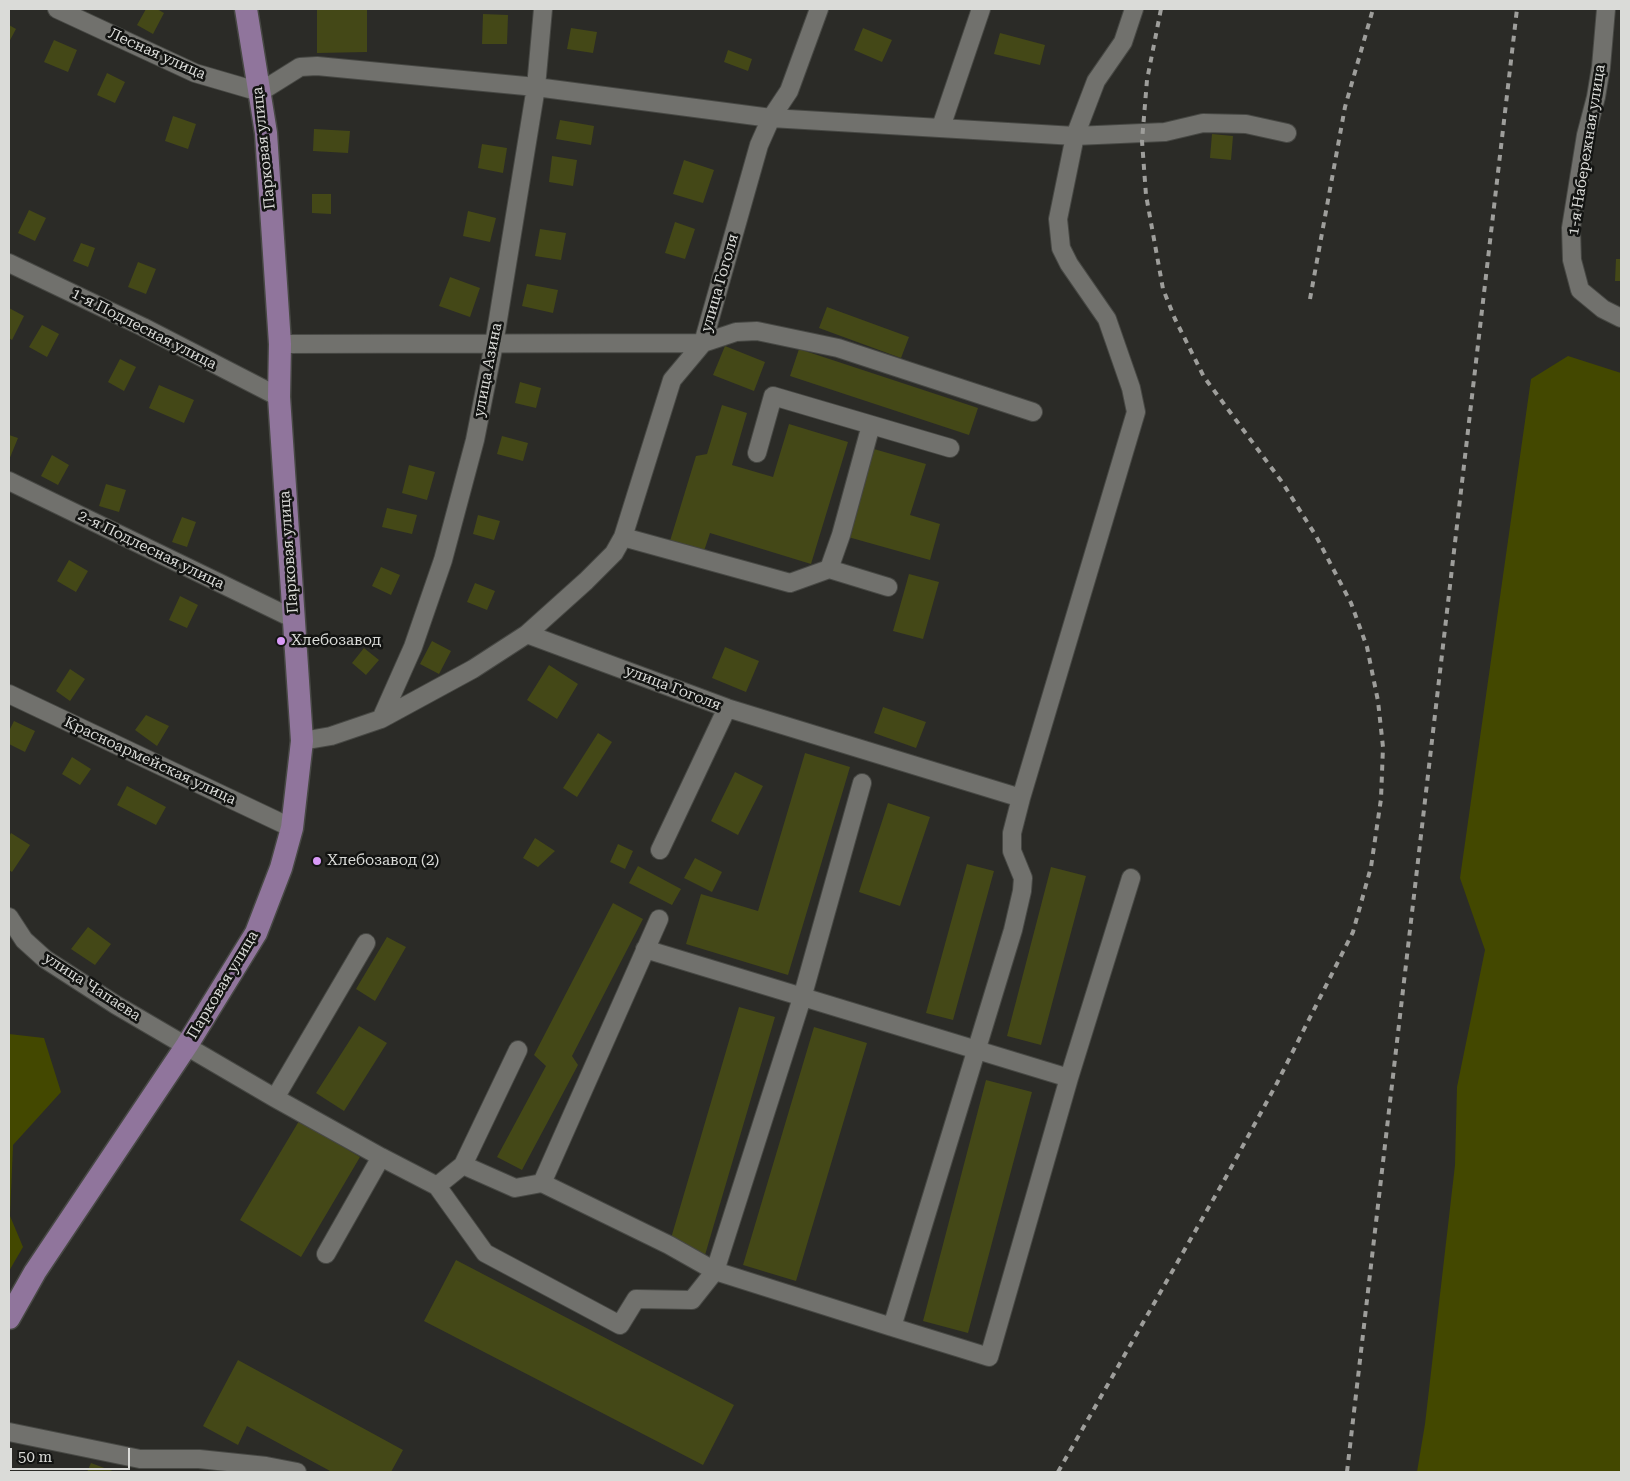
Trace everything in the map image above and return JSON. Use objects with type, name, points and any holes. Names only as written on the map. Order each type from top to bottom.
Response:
[{"type":"main road","name":"Парковая улица","points":[[9,1318],[35,1272],[187,1045],[256,933],[281,868],[292,828],[302,741],[279,397],[280,344],[266,133],[246,9]]},
{"type":"street","name":"Лесная улица","points":[[57,9],[195,73],[260,92]]},
{"type":"street","name":"улица Азина","points":[[382,720],[413,646],[443,560],[475,440],[494,344],[536,87],[543,9]]},
{"type":"street","name":"улица Гоголя","points":[[302,741],[331,736],[382,720],[473,669],[527,634],[614,553],[623,537],[672,380],[703,343],[759,145],[771,118],[789,90],[819,9]]},
{"type":"street","points":[[941,127],[981,9]]},
{"type":"street","points":[[892,1327],[1013,930],[1023,878],[1012,851],[1012,832],[1136,412],[1131,388],[1107,319],[1069,264],[1061,248],[1058,219],[1075,136],[1096,81],[1123,42],[1134,9]]},
{"type":"street","name":"1-я Набережная улица","points":[[1606,9],[1600,74],[1586,135],[1571,228],[1572,260],[1580,290],[1603,310],[1621,318]]},
{"type":"street","points":[[260,92],[300,67],[318,66],[536,87],[771,118],[1075,136],[1165,132],[1203,123],[1246,124],[1287,133]]},
{"type":"street","name":"1-я Подлесная улица","points":[[9,263],[143,327],[279,397]]},
{"type":"street","points":[[280,344],[703,343],[736,332],[757,331],[838,348],[1033,412]]},
{"type":"street","points":[[757,453],[773,396],[950,448]]},
{"type":"street","points":[[829,568],[842,534],[871,425]]},
{"type":"street","name":"2-я Подлесная улица","points":[[9,481],[294,619]]},
{"type":"street","points":[[623,537],[790,583],[829,568],[888,587]]},
{"type":"street","name":"улица Гоголя","points":[[527,634],[727,708],[660,850]]},
{"type":"street","name":"Красноармейская улица","points":[[9,694],[292,828]]},
{"type":"street","points":[[727,708],[1021,798]]},
{"type":"street","points":[[518,1050],[463,1165],[436,1186],[485,1253],[620,1325],[636,1299],[692,1300],[715,1271],[802,998],[862,783]]},
{"type":"street","points":[[463,1165],[515,1188],[542,1183],[669,1245],[715,1271],[989,1357],[1069,1078],[1131,878]]},
{"type":"street","name":"улица Чапаева","points":[[9,917],[24,940],[45,959],[116,1004],[275,1098],[436,1186]]},
{"type":"street","points":[[542,1183],[659,919]]},
{"type":"street","points":[[275,1098],[366,943]]},
{"type":"street","points":[[645,949],[1069,1078]]},
{"type":"street","points":[[326,1254],[381,1157]]},
{"type":"street","points":[[9,1432],[141,1466],[199,1459],[266,1466],[297,1472]]},
{"type":"shaded area","points":[[1568,356],[1621,373],[1621,1472],[1417,1472],[1425,1424],[1455,1165],[1457,1087],[1485,950],[1460,878],[1531,379]]},
{"type":"shaded area","points":[[9,1034],[44,1038],[61,1092],[13,1145],[10,1216],[23,1247],[9,1271]]},
{"type":"building","points":[[146,9],[157,9],[164,13],[153,34],[137,25]]},
{"type":"building","points":[[317,9],[367,9],[367,52],[317,53]]},
{"type":"building","points":[[483,14],[508,15],[507,44],[482,44]]},
{"type":"building","points":[[9,25],[16,29],[9,42]]},
{"type":"building","points":[[571,28],[597,32],[593,53],[567,49]]},
{"type":"building","points":[[863,28],[892,40],[882,62],[854,50]]},
{"type":"building","points":[[1000,33],[1045,45],[1040,65],[994,54]]},
{"type":"building","points":[[54,40],[77,50],[68,72],[44,62]]},
{"type":"building","points":[[728,50],[752,59],[748,71],[724,62]]},
{"type":"building","points":[[107,73],[125,82],[115,103],[97,95]]},
{"type":"building","points":[[173,116],[196,124],[188,149],[165,141]]},
{"type":"building","points":[[560,120],[594,126],[591,145],[556,139]]},
{"type":"building","points":[[314,129],[350,131],[348,153],[313,151]]},
{"type":"building","points":[[1212,134],[1233,136],[1231,160],[1210,158]]},
{"type":"building","points":[[482,144],[507,148],[503,173],[478,168]]},
{"type":"building","points":[[552,156],[577,160],[573,186],[549,182]]},
{"type":"building","points":[[684,160],[714,170],[703,203],[673,194]]},
{"type":"building","points":[[312,194],[331,194],[331,214],[312,213]]},
{"type":"building","points":[[29,210],[46,218],[35,241],[18,233]]},
{"type":"building","points":[[468,211],[496,218],[490,242],[463,236]]},
{"type":"building","points":[[675,222],[695,229],[685,259],[665,253]]},
{"type":"building","points":[[540,229],[566,233],[561,260],[535,256]]},
{"type":"building","points":[[81,243],[95,248],[88,267],[73,261]]},
{"type":"building","points":[[1616,259],[1621,259],[1621,281],[1615,281]]},
{"type":"building","points":[[138,262],[156,269],[146,294],[128,287]]},
{"type":"building","points":[[450,277],[480,288],[470,317],[439,306]]},
{"type":"building","points":[[527,284],[558,290],[553,313],[522,306]]},
{"type":"building","points":[[827,307],[909,337],[901,358],[819,328]]},
{"type":"building","points":[[9,308],[24,316],[12,340],[9,338]]},
{"type":"building","points":[[42,325],[59,334],[47,357],[29,347]]},
{"type":"building","points":[[725,346],[765,362],[754,391],[713,375]]},
{"type":"building","points":[[799,349],[978,408],[969,435],[790,376]]},
{"type":"building","points":[[120,359],[136,367],[124,391],[108,382]]},
{"type":"building","points":[[520,382],[541,388],[536,408],[515,403]]},
{"type":"building","points":[[159,385],[194,400],[184,423],[149,408]]},
{"type":"building","points":[[722,405],[747,413],[732,465],[773,477],[789,424],[848,442],[811,564],[710,533],[704,551],[670,541],[696,456],[707,454]]},
{"type":"building","points":[[9,435],[18,438],[9,460]]},
{"type":"building","points":[[502,436],[528,443],[523,461],[497,454]]},
{"type":"building","points":[[867,447],[926,464],[910,515],[940,524],[930,560],[841,535]]},
{"type":"building","points":[[52,455],[69,465],[58,485],[41,476]]},
{"type":"building","points":[[409,465],[435,472],[427,500],[402,493]]},
{"type":"building","points":[[106,484],[126,490],[119,512],[99,506]]},
{"type":"building","points":[[387,508],[417,515],[412,534],[382,527]]},
{"type":"building","points":[[478,515],[500,521],[494,540],[473,534]]},
{"type":"building","points":[[182,517],[196,522],[187,547],[172,542]]},
{"type":"building","points":[[69,560],[88,571],[76,592],[57,581]]},
{"type":"building","points":[[381,567],[400,575],[391,595],[372,586]]},
{"type":"building","points":[[909,574],[939,582],[923,639],[893,631]]},
{"type":"building","points":[[475,583],[495,591],[487,610],[467,602]]},
{"type":"building","points":[[180,596],[198,605],[187,628],[169,620]]},
{"type":"building","points":[[432,641],[451,651],[439,674],[420,664]]},
{"type":"building","points":[[725,647],[759,661],[746,692],[712,678]]},
{"type":"building","points":[[364,648],[379,660],[366,675],[352,663]]},
{"type":"building","points":[[549,665],[578,684],[557,719],[527,700]]},
{"type":"building","points":[[70,669],[85,679],[70,701],[56,691]]},
{"type":"building","points":[[883,707],[926,722],[916,748],[874,733]]},
{"type":"building","points":[[146,715],[169,726],[157,746],[135,730]]},
{"type":"building","points":[[14,721],[35,731],[25,752],[9,744],[9,731]]},
{"type":"building","points":[[598,733],[612,742],[577,797],[563,788]]},
{"type":"building","points":[[805,753],[850,767],[788,975],[686,944],[701,894],[758,911]]},
{"type":"building","points":[[72,757],[91,769],[80,785],[62,774]]},
{"type":"building","points":[[735,772],[763,786],[738,835],[711,821]]},
{"type":"building","points":[[127,786],[166,807],[156,825],[117,805]]},
{"type":"building","points":[[888,803],[930,817],[900,906],[859,892]]},
{"type":"building","points":[[11,833],[30,845],[12,872],[9,870],[9,837]]},
{"type":"building","points":[[535,838],[555,851],[538,867],[523,858]]},
{"type":"building","points":[[618,844],[633,851],[625,869],[610,862]]},
{"type":"building","points":[[695,858],[722,872],[712,892],[684,878]]},
{"type":"building","points":[[967,864],[994,871],[953,1020],[926,1013]]},
{"type":"building","points":[[638,866],[681,889],[672,905],[629,883]]},
{"type":"building","points":[[1051,867],[1086,876],[1041,1045],[1007,1036]]},
{"type":"building","points":[[613,903],[643,919],[572,1056],[578,1065],[522,1170],[497,1157],[546,1066],[534,1055]]},
{"type":"building","points":[[88,927],[111,944],[95,965],[71,949]]},
{"type":"building","points":[[387,937],[406,947],[375,1001],[356,989]]},
{"type":"building","points":[[739,1007],[775,1017],[705,1255],[669,1245]]},
{"type":"building","points":[[359,1026],[387,1043],[344,1111],[316,1093]]},
{"type":"building","points":[[814,1027],[867,1043],[796,1281],[743,1265]]},
{"type":"building","points":[[986,1080],[1032,1092],[968,1333],[923,1321]]},
{"type":"building","points":[[299,1121],[360,1157],[301,1257],[240,1220]]},
{"type":"building","points":[[456,1260],[734,1405],[703,1465],[424,1321]]},
{"type":"building","points":[[238,1360],[403,1450],[391,1472],[332,1472],[247,1426],[238,1445],[203,1426]]},
{"type":"building","points":[[91,1463],[115,1472],[87,1472]]},
{"type":"railway","points":[[1058,1472],[1226,1177],[1277,1083],[1353,932],[1371,867],[1381,799],[1383,747],[1378,701],[1367,647],[1351,603],[1316,536],[1282,482],[1204,377],[1175,319],[1163,289],[1146,195],[1142,141],[1147,80],[1161,9]]},
{"type":"railway","points":[[1310,299],[1345,107],[1373,9]]},
{"type":"railway","points":[[1347,1472],[1517,9]]},
{"type":"place","name":"Хлебозавод","points":[[281,641]]},
{"type":"place","name":"Хлебозавод (2)","points":[[317,861]]}]
